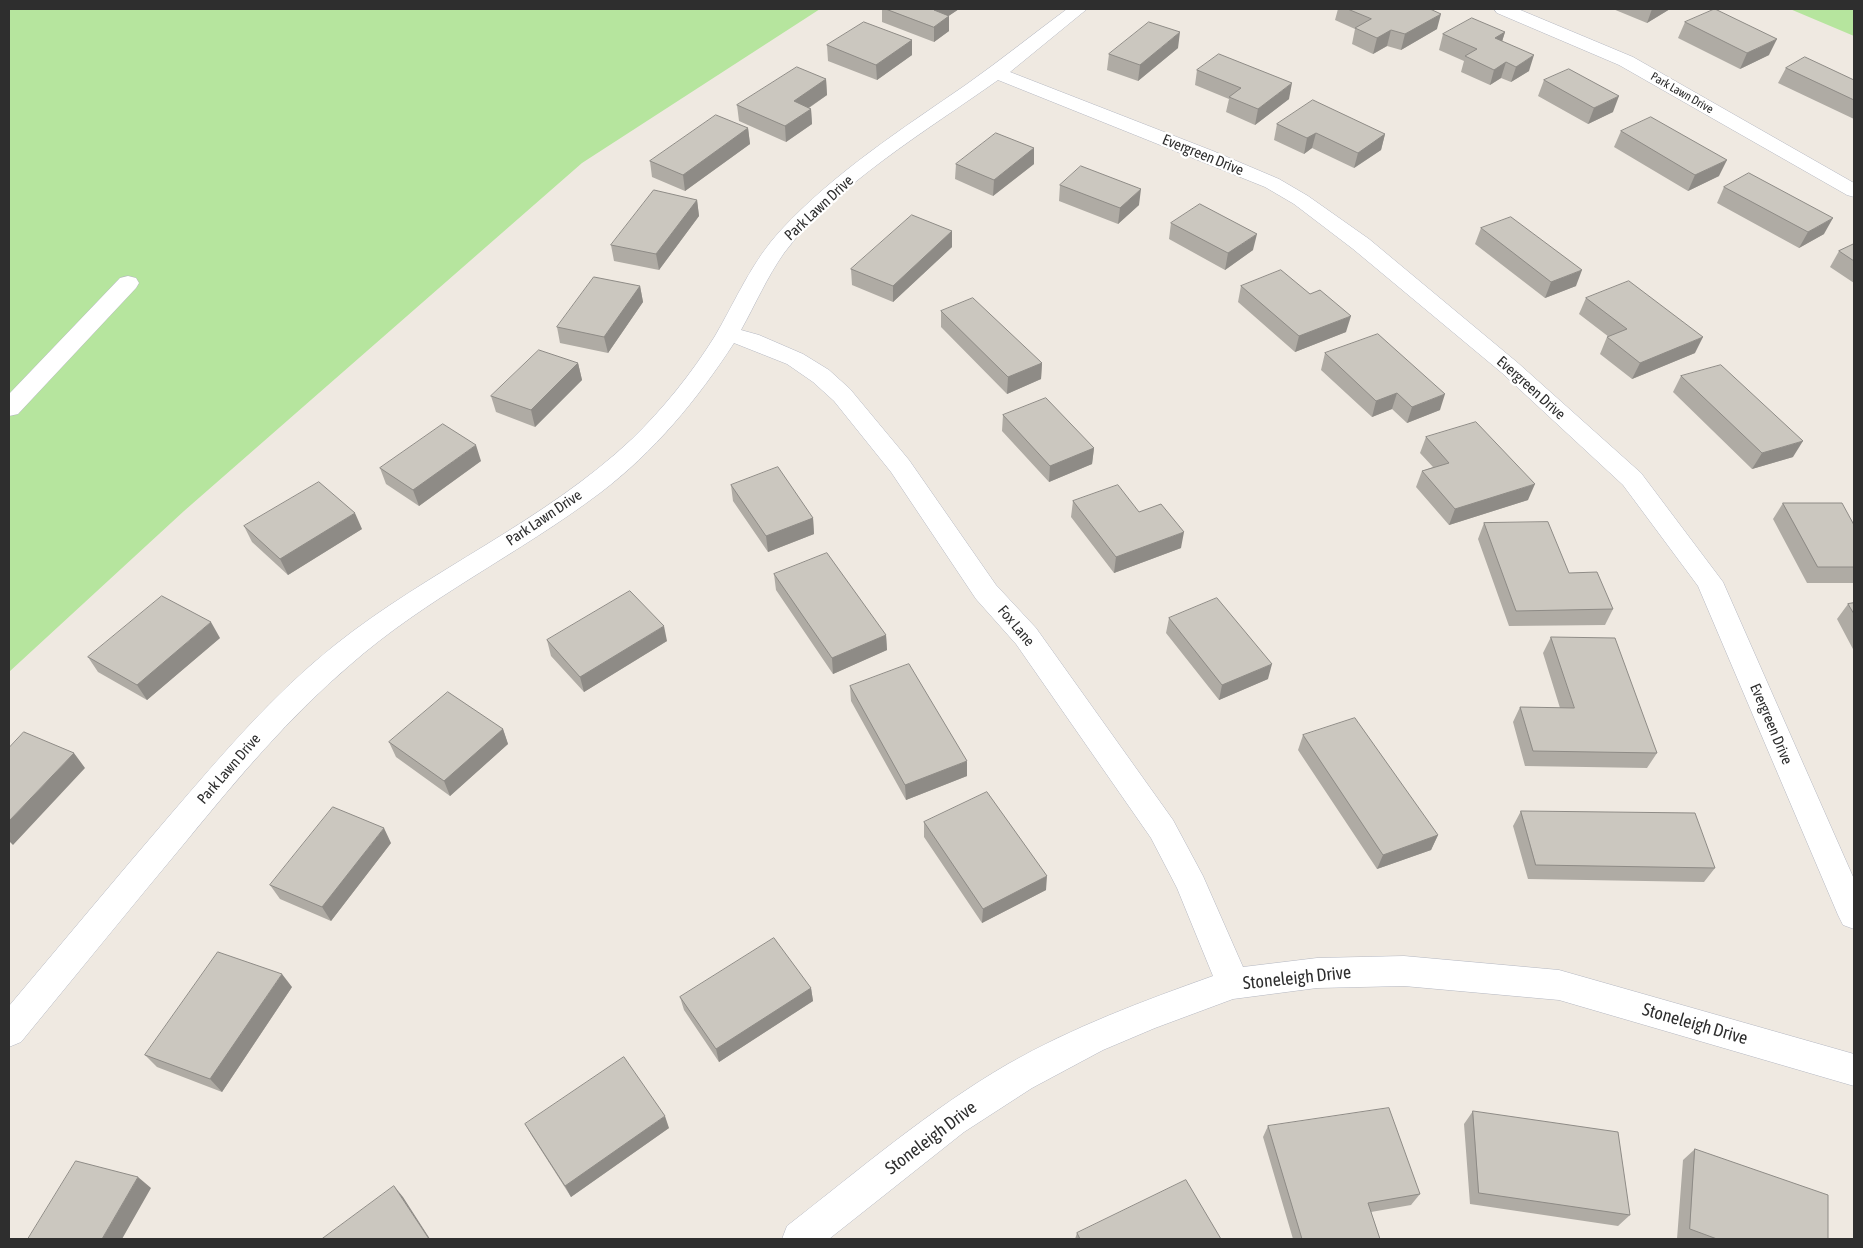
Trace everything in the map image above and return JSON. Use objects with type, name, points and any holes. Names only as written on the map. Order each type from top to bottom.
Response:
[{"type":"street","name":"Park Lawn Drive","points":[[9,1031],[225,772],[279,712],[342,656],[394,616],[530,527],[625,459],[675,408],[727,334],[747,294],[771,255],[809,213],[857,173],[996,73],[1078,9]]},
{"type":"street","name":"Park Lawn Drive","points":[[1503,9],[1626,61],[1854,191]]},
{"type":"street","name":"Evergreen Drive","points":[[996,73],[1206,155],[1272,183],[1301,200],[1361,244],[1510,368],[1632,479],[1710,582],[1854,915]]},
{"type":"street","points":[[9,408],[128,282]]},
{"type":"street","name":"Fox Lane","points":[[727,334],[774,349],[809,367],[842,396],[885,448],[938,520],[986,592],[1026,636],[1162,829],[1181,860],[1206,912],[1233,984]]},
{"type":"street","name":"Stoneleigh Drive","points":[[800,1239],[952,1120],[1020,1076],[1091,1039],[1147,1015],[1233,984],[1317,973],[1404,971],[1448,973],[1559,984],[1854,1070]]},
{"type":"green space","points":[[9,9],[820,9],[582,163],[184,511],[9,672]]},
{"type":"green space","points":[[1790,9],[1854,9],[1854,36]]},
{"type":"building","points":[[886,9],[937,9],[934,10],[949,16],[934,27]]},
{"type":"building","points":[[1348,9],[1430,9],[1441,14],[1405,34],[1391,30],[1377,38],[1355,28],[1371,19]]},
{"type":"building","points":[[1715,9],[1777,39],[1747,53],[1685,22]]},
{"type":"building","points":[[1472,18],[1505,32],[1495,38],[1534,55],[1516,67],[1506,62],[1494,70],[1465,56],[1477,49],[1443,34]]},
{"type":"building","points":[[864,22],[912,40],[876,65],[827,45]]},
{"type":"building","points":[[1149,22],[1180,32],[1140,65],[1109,54]]},
{"type":"building","points":[[1219,54],[1292,83],[1258,109],[1229,97],[1241,88],[1197,70]]},
{"type":"building","points":[[1805,57],[1854,80],[1854,100],[1786,68]]},
{"type":"building","points":[[797,67],[826,79],[794,101],[811,109],[785,126],[737,105]]},
{"type":"building","points":[[1569,69],[1619,96],[1594,108],[1544,80]]},
{"type":"building","points":[[1313,100],[1385,134],[1358,153],[1316,133],[1307,138],[1277,124]]},
{"type":"building","points":[[716,115],[748,128],[683,175],[650,161]]},
{"type":"building","points":[[1651,117],[1727,160],[1695,175],[1621,131]]},
{"type":"building","points":[[996,133],[1034,148],[994,180],[956,164]]},
{"type":"building","points":[[1081,166],[1141,189],[1120,208],[1060,185]]},
{"type":"building","points":[[1749,173],[1833,218],[1808,232],[1724,187]]},
{"type":"building","points":[[654,190],[697,200],[656,254],[611,245]]},
{"type":"building","points":[[1200,204],[1257,234],[1228,253],[1171,223]]},
{"type":"building","points":[[912,215],[952,231],[893,286],[851,269]]},
{"type":"building","points":[[1511,217],[1582,270],[1551,282],[1481,228]]},
{"type":"building","points":[[1854,244],[1854,261],[1839,251]]},
{"type":"building","points":[[1281,270],[1310,294],[1320,290],[1351,316],[1299,336],[1241,286]]},
{"type":"building","points":[[594,277],[640,286],[604,337],[557,327]]},
{"type":"building","points":[[1629,281],[1703,337],[1640,363],[1607,337],[1627,329],[1586,298]]},
{"type":"building","points":[[973,298],[1042,363],[1008,377],[941,311]]},
{"type":"building","points":[[1378,334],[1445,394],[1412,407],[1397,393],[1376,401],[1325,353]]},
{"type":"building","points":[[539,350],[578,363],[531,410],[491,396]]},
{"type":"building","points":[[1721,365],[1803,441],[1762,453],[1681,376]]},
{"type":"building","points":[[1046,398],[1094,448],[1050,466],[1003,415]]},
{"type":"building","points":[[1476,422],[1535,484],[1455,509],[1422,471],[1449,463],[1426,437]]},
{"type":"building","points":[[443,424],[476,445],[413,490],[380,468]]},
{"type":"building","points":[[778,467],[813,518],[766,536],[731,485]]},
{"type":"building","points":[[319,482],[355,513],[280,559],[244,526]]},
{"type":"building","points":[[1118,485],[1139,512],[1161,504],[1184,532],[1116,557],[1073,501]]},
{"type":"building","points":[[1783,503],[1842,503],[1854,525],[1854,567],[1818,567]]},
{"type":"building","points":[[1548,522],[1569,573],[1597,572],[1613,609],[1516,611],[1484,523]]},
{"type":"building","points":[[827,553],[886,635],[832,658],[774,574]]},
{"type":"building","points":[[630,591],[664,626],[580,677],[547,640]]},
{"type":"building","points":[[162,596],[211,622],[137,685],[88,657]]},
{"type":"building","points":[[1217,598],[1272,664],[1222,685],[1169,618]]},
{"type":"building","points":[[1854,603],[1854,614],[1848,604]]},
{"type":"building","points":[[1551,637],[1615,638],[1657,753],[1533,751],[1520,707],[1574,708]]},
{"type":"building","points":[[909,664],[967,761],[905,785],[850,686]]},
{"type":"building","points":[[448,692],[503,729],[444,781],[389,742]]},
{"type":"building","points":[[1355,718],[1438,835],[1383,855],[1303,735]]},
{"type":"building","points":[[24,732],[74,753],[9,821],[9,748]]},
{"type":"building","points":[[987,792],[1047,876],[983,909],[924,822]]},
{"type":"building","points":[[333,807],[384,828],[322,907],[270,885]]},
{"type":"building","points":[[1521,811],[1695,813],[1715,868],[1536,865]]},
{"type":"building","points":[[774,938],[811,988],[716,1049],[680,997]]},
{"type":"building","points":[[218,952],[282,974],[210,1079],[145,1055]]},
{"type":"building","points":[[624,1057],[665,1116],[565,1186],[525,1124]]},
{"type":"building","points":[[1389,1108],[1420,1194],[1368,1203],[1380,1239],[1302,1239],[1268,1126]]},
{"type":"building","points":[[1473,1111],[1618,1132],[1630,1215],[1479,1193]]},
{"type":"building","points":[[1695,1149],[1828,1195],[1828,1239],[1717,1239],[1690,1229]]},
{"type":"building","points":[[76,1161],[138,1177],[102,1239],[28,1239]]},
{"type":"building","points":[[1186,1180],[1221,1239],[1080,1239],[1077,1233]]},
{"type":"building","points":[[394,1186],[429,1239],[322,1239]]}]
